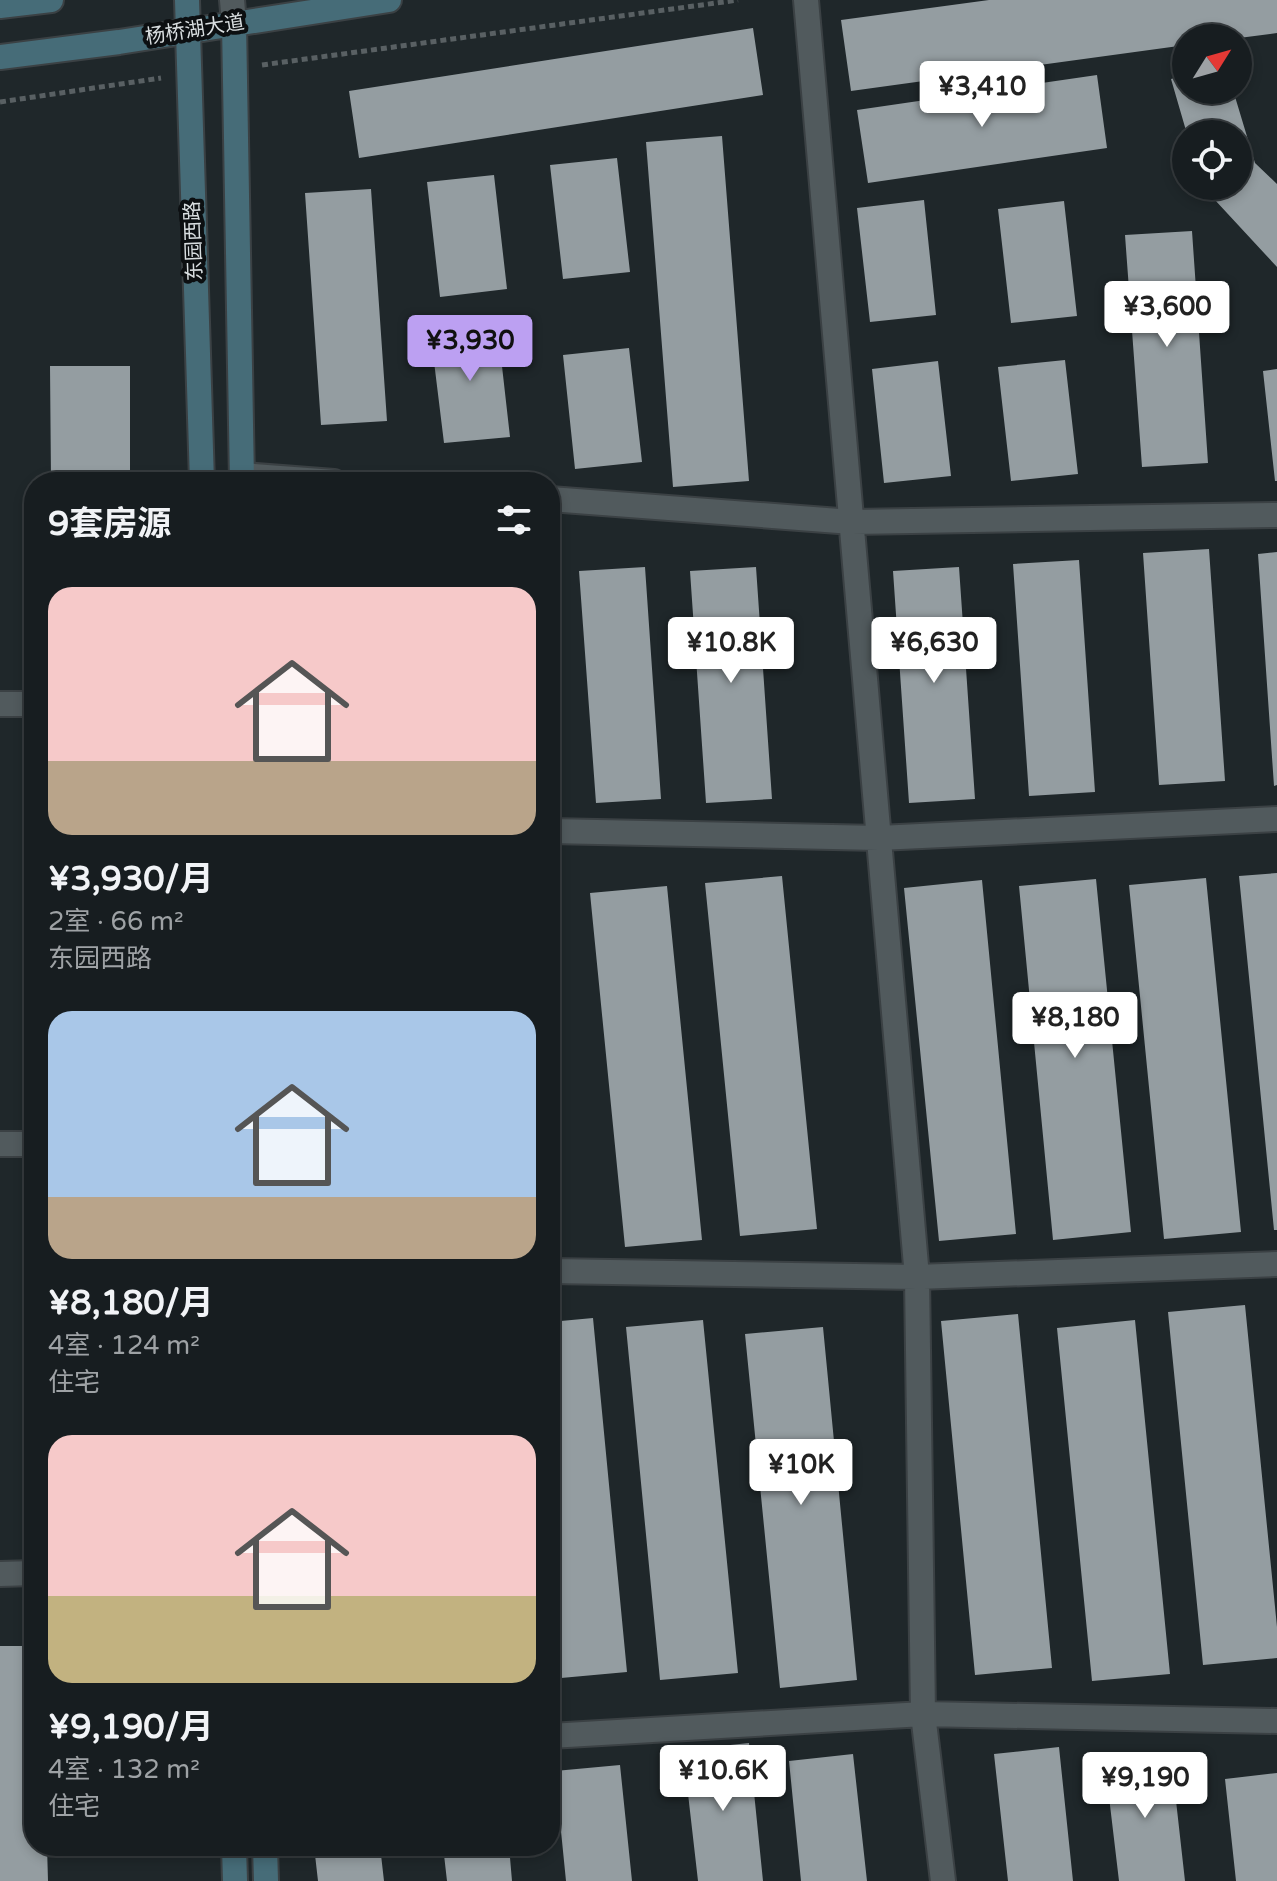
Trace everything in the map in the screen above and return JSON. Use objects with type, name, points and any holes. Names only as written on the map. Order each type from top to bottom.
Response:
[{"type":"main road","points":[[0,6],[51,0]]},
{"type":"main road","name":"东园西路","points":[[187,0],[202,472]]},
{"type":"main road","name":"杨桥湖大道","points":[[0,57],[119,42],[188,29],[233,12],[389,0]]},
{"type":"main road","points":[[233,12],[242,472]]},
{"type":"main road","points":[[234,1856],[235,1881]]},
{"type":"main road","points":[[265,1856],[266,1881]]},
{"type":"street","points":[[806,0],[917,1277],[923,1714],[943,1881]]},
{"type":"street","points":[[560,500],[852,522],[1277,515]]},
{"type":"street","points":[[0,704],[24,704]]},
{"type":"street","points":[[560,831],[879,838],[1277,819]]},
{"type":"street","points":[[0,1144],[24,1144]]},
{"type":"street","points":[[560,1271],[917,1277],[1277,1264]]},
{"type":"street","points":[[0,1574],[24,1573]]},
{"type":"street","points":[[560,1735],[923,1714],[1277,1721]]},
{"type":"path","points":[[235,69],[738,0]]},
{"type":"path","points":[[0,102],[189,74]]},
{"type":"building","points":[[989,0],[1277,0],[1277,33],[1252,36],[1252,24],[1172,24],[1172,47],[851,91],[841,20]]},
{"type":"building","points":[[753,28],[763,95],[359,158],[349,91]]},
{"type":"building","points":[[1097,75],[1107,148],[868,183],[857,110]]},
{"type":"building","points":[[1178,104],[1237,104],[1242,120],[1183,120]]},
{"type":"building","points":[[722,136],[749,481],[673,487],[646,142]]},
{"type":"building","points":[[1252,153],[1255,163],[1277,184],[1277,267],[1215,200],[1252,200]]},
{"type":"building","points":[[617,158],[630,272],[563,279],[550,165]]},
{"type":"building","points":[[494,175],[507,289],[440,297],[427,182]]},
{"type":"building","points":[[371,189],[387,421],[321,425],[305,193]]},
{"type":"building","points":[[924,200],[936,315],[870,322],[857,208]]},
{"type":"building","points":[[1064,201],[1077,316],[1011,323],[998,209]]},
{"type":"building","points":[[1192,231],[1208,463],[1142,467],[1125,235]]},
{"type":"building","points":[[497,322],[510,437],[444,443],[430,329]]},
{"type":"building","points":[[629,348],[642,462],[575,469],[563,355]]},
{"type":"building","points":[[1065,360],[1078,474],[1011,481],[998,367]]},
{"type":"building","points":[[938,361],[951,476],[884,483],[872,369]]},
{"type":"building","points":[[50,366],[130,366],[130,472],[51,472]]},
{"type":"building","points":[[1277,369],[1277,481],[1275,481],[1263,371]]},
{"type":"building","points":[[1209,549],[1225,781],[1159,785],[1143,553]]},
{"type":"building","points":[[1277,552],[1277,785],[1274,786],[1258,554]]},
{"type":"building","points":[[1079,560],[1095,792],[1029,796],[1013,564]]},
{"type":"building","points":[[645,567],[661,799],[596,803],[579,571]]},
{"type":"building","points":[[756,567],[772,799],[706,803],[690,571]]},
{"type":"building","points":[[959,567],[975,799],[909,803],[893,571]]},
{"type":"building","points":[[1277,873],[1277,1230],[1274,1230],[1239,876]]},
{"type":"building","points":[[782,876],[817,1229],[740,1236],[705,883]]},
{"type":"building","points":[[1206,878],[1241,1232],[1164,1239],[1129,885]]},
{"type":"building","points":[[1096,879],[1131,1232],[1053,1240],[1019,886]]},
{"type":"building","points":[[982,880],[1016,1234],[939,1241],[904,888]]},
{"type":"building","points":[[667,886],[702,1240],[625,1247],[590,893]]},
{"type":"building","points":[[1245,1305],[1277,1627],[1277,1658],[1203,1665],[1168,1312]]},
{"type":"building","points":[[1018,1314],[1052,1668],[975,1675],[941,1321]]},
{"type":"building","points":[[593,1318],[627,1672],[560,1678],[560,1321]]},
{"type":"building","points":[[703,1320],[738,1673],[660,1680],[626,1327]]},
{"type":"building","points":[[1135,1320],[1170,1674],[1092,1681],[1057,1328]]},
{"type":"building","points":[[823,1327],[857,1680],[780,1688],[745,1334]]},
{"type":"building","points":[[0,1646],[24,1646],[24,1856],[47,1856],[48,1881],[0,1881]]},
{"type":"building","points":[[749,1743],[763,1881],[698,1881],[683,1750]]},
{"type":"building","points":[[1059,1747],[1073,1881],[1008,1881],[994,1754]]},
{"type":"building","points":[[853,1754],[867,1881],[801,1881],[789,1761]]},
{"type":"building","points":[[1171,1756],[1185,1881],[1119,1881],[1105,1763]]},
{"type":"building","points":[[620,1765],[632,1881],[566,1881],[560,1821],[560,1771]]},
{"type":"building","points":[[1277,1773],[1277,1881],[1236,1881],[1225,1779]]},
{"type":"building","points":[[315,1856],[381,1856],[384,1881],[318,1881]]},
{"type":"building","points":[[444,1856],[510,1856],[512,1881],[447,1881]]}]
